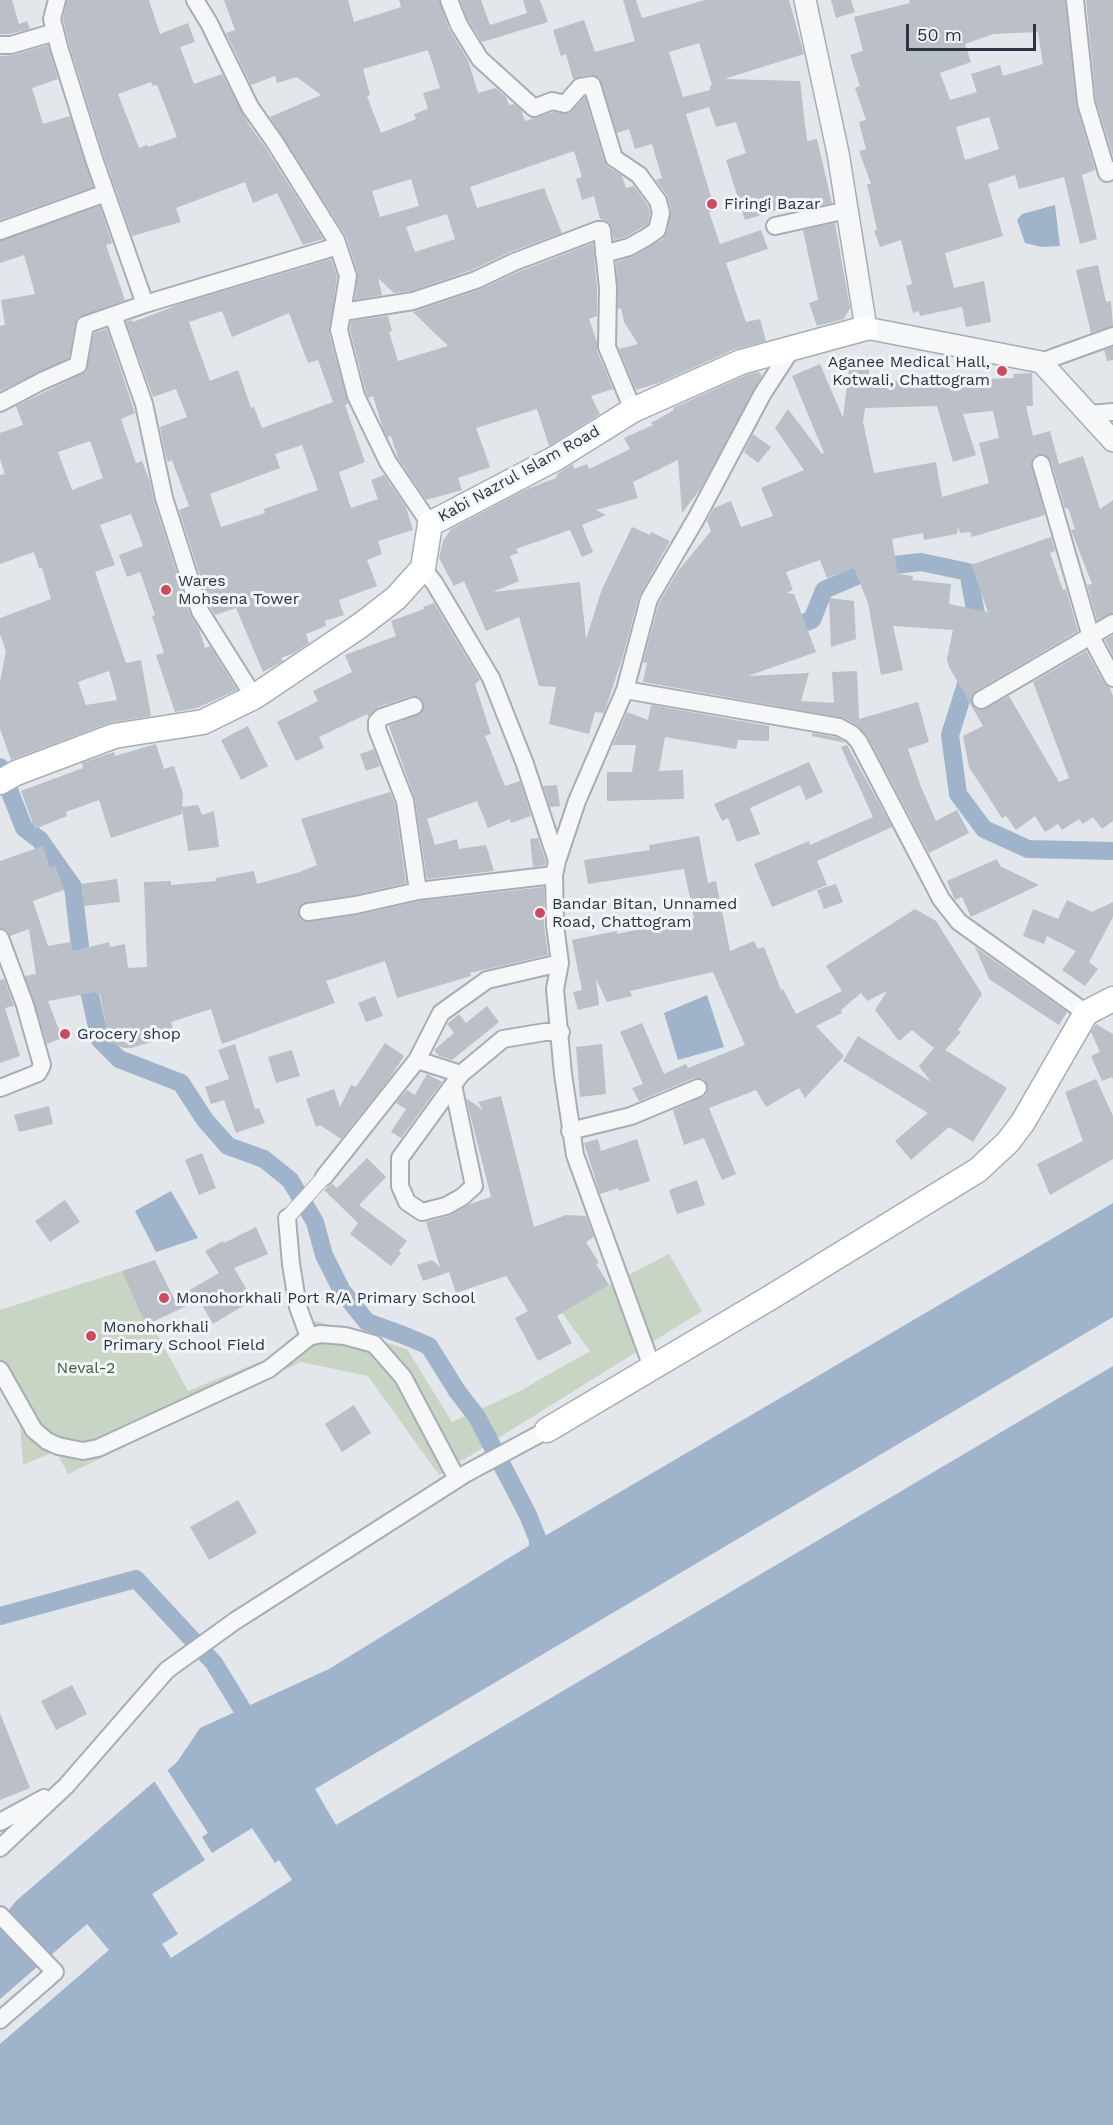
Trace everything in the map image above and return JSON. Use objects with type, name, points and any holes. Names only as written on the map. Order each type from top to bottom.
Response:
[{"type":"main road","name":"Kabi Nazrul Islam Road","points":[[423,568],[430,524],[556,458],[633,410],[741,362],[866,328]]},
{"type":"main road","points":[[8,778],[114,736],[202,722],[254,697],[361,625],[396,597],[423,568]]},
{"type":"main road","points":[[547,1430],[768,1299],[978,1170],[1008,1142],[1023,1122],[1086,1013],[1113,999]]},
{"type":"street","points":[[57,0],[52,19],[55,32],[106,193],[145,304]]},
{"type":"street","points":[[195,0],[209,23],[250,107],[310,197],[338,246],[348,276],[339,330],[356,396],[388,462],[430,524]]},
{"type":"street","points":[[449,0],[459,25],[480,59],[534,108],[552,101],[565,104],[580,87],[592,85],[614,158],[639,175],[658,201],[661,213],[657,230],[629,247],[604,254]]},
{"type":"street","points":[[805,0],[838,153],[866,328],[1041,362],[1113,336]]},
{"type":"street","points":[[1075,0],[1086,103],[1110,171]]},
{"type":"street","points":[[0,45],[11,45],[55,32]]},
{"type":"street","points":[[0,231],[106,193]]},
{"type":"street","points":[[775,226],[847,210]]},
{"type":"street","points":[[343,312],[412,301],[476,280],[514,262],[602,230],[608,288],[607,347],[633,410]]},
{"type":"street","points":[[0,403],[78,365],[85,325],[145,304],[338,246]]},
{"type":"street","points":[[113,315],[144,404],[164,498],[200,610],[254,697]]},
{"type":"street","points":[[652,1367],[592,1206],[575,1155],[570,1131],[555,989],[560,963],[555,926],[556,868],[577,801],[625,690],[649,599],[697,517],[763,393],[793,347]]},
{"type":"street","points":[[1041,362],[1113,441]]},
{"type":"street","points":[[1090,414],[1113,412]]},
{"type":"street","points":[[1041,464],[1091,637],[1113,678]]},
{"type":"street","points":[[423,568],[435,584],[490,678],[525,764],[556,868]]},
{"type":"street","points":[[981,699],[1113,623]]},
{"type":"street","points":[[625,690],[839,727],[852,734],[859,742],[941,899],[959,922],[1086,1013]]},
{"type":"street","points":[[414,706],[382,717],[377,722],[377,729],[405,801],[418,891]]},
{"type":"street","points":[[308,912],[556,868]]},
{"type":"street","points":[[0,938],[25,1005],[42,1065],[38,1073],[0,1088]]},
{"type":"street","points":[[309,1337],[298,1307],[287,1218],[324,1177],[417,1060],[441,1013],[487,980],[560,963]]},
{"type":"street","points":[[457,1080],[474,1186],[462,1197],[446,1206],[422,1212],[407,1202],[400,1186],[400,1158],[457,1080],[503,1040],[545,1032],[561,1032]]},
{"type":"street","points":[[417,1060],[457,1080]]},
{"type":"street","points":[[570,1131],[631,1116],[698,1088]]},
{"type":"street","points":[[0,1370],[34,1430],[47,1441],[58,1446],[83,1451],[98,1448],[269,1369],[309,1337],[320,1334],[345,1336],[374,1344],[403,1377],[461,1477]]},
{"type":"street","points":[[0,1848],[66,1786],[167,1670],[235,1621],[461,1477],[547,1430]]},
{"type":"street","points":[[0,1822],[66,1786]]},
{"type":"street","points":[[0,1915],[55,1972],[0,2020]]},
{"type":"green space","name":"Neval-2","points":[[669,1254],[702,1311],[439,1475],[368,1376],[301,1362],[68,1474],[56,1451],[23,1465],[19,1409],[0,1381],[0,1310],[122,1271],[188,1391],[284,1352],[286,1342],[316,1321],[407,1349],[452,1422],[518,1392],[590,1351],[562,1313],[609,1285]]},
{"type":"water","points":[[1055,205],[1060,246],[1042,247],[1025,243],[1017,220],[1022,214]]},
{"type":"water","points":[[707,995],[724,1047],[678,1060],[664,1013]]},
{"type":"water","points":[[171,1191],[198,1238],[156,1252],[135,1211]]},
{"type":"water","points":[[1113,1203],[1113,2125],[0,2125],[0,1921],[16,1901],[177,1762],[200,1728],[329,1669],[538,1540]]},
{"type":"pier","points":[[1113,1317],[1113,1366],[336,1825],[315,1789]]},
{"type":"pier","points":[[166,1768],[208,1833],[202,1837],[212,1853],[252,1828],[275,1863],[279,1860],[292,1880],[171,1958],[162,1944],[178,1934],[152,1894],[205,1860],[153,1779]]},
{"type":"pier","points":[[87,1924],[109,1950],[0,2044],[0,1999]]},
{"type":"building","points":[[0,0],[12,0],[19,24],[27,21],[30,29],[0,34]]},
{"type":"building","points":[[67,0],[149,0],[160,34],[188,23],[195,42],[180,47],[194,84],[222,74],[249,125],[323,239],[303,245],[277,193],[253,203],[245,182],[176,208],[181,222],[132,236],[104,156],[63,19]],"holes":[[[151,82],[153,86],[157,85],[177,137],[139,148],[118,94]]]},
{"type":"building","points":[[224,0],[348,0],[354,22],[401,7],[399,0],[439,0],[449,29],[468,60],[478,93],[496,88],[506,97],[509,105],[514,104],[521,110],[525,121],[553,112],[569,114],[585,97],[604,161],[608,167],[622,176],[626,188],[634,186],[648,206],[650,213],[648,224],[625,237],[614,240],[611,225],[600,219],[594,196],[582,200],[576,179],[582,177],[574,151],[470,187],[477,208],[544,188],[562,233],[510,252],[472,270],[411,291],[394,293],[378,278],[382,295],[355,300],[358,273],[346,236],[270,117],[321,95],[297,77],[277,83],[275,76],[251,85],[226,33],[235,30]],"holes":[[[428,50],[440,88],[423,93],[428,109],[414,114],[416,119],[381,133],[367,96],[370,95],[363,69]],[[411,179],[419,206],[380,217],[372,191]],[[447,214],[455,239],[415,252],[406,227]]]},
{"type":"building","points":[[460,0],[481,0],[490,25],[527,13],[523,0],[540,0],[548,22],[482,42],[468,20]]},
{"type":"building","points":[[623,0],[636,0],[642,18],[705,0],[789,0],[804,54],[724,79],[800,81],[807,141],[817,139],[832,203],[797,210],[796,204],[745,220],[726,160],[746,153],[736,122],[716,127],[709,107],[686,114],[715,210],[709,212],[720,244],[761,230],[768,249],[726,263],[746,322],[760,319],[766,341],[735,349],[659,383],[636,390],[619,349],[638,344],[624,322],[621,308],[618,309],[616,262],[634,256],[663,239],[667,232],[671,210],[667,195],[656,180],[662,178],[652,144],[635,149],[629,129],[617,133],[600,78],[590,75],[573,79],[566,54],[561,56],[553,30],[584,20],[595,52],[635,41]],"holes":[[[699,43],[712,85],[710,90],[683,97],[669,52]]]},
{"type":"building","points":[[831,0],[851,0],[855,12],[836,18]]},
{"type":"building","points":[[909,0],[1065,0],[1076,104],[1095,170],[1082,175],[1097,239],[1080,244],[1064,177],[1019,189],[1015,175],[988,184],[1003,236],[945,253],[954,288],[984,281],[991,322],[966,327],[962,307],[920,316],[919,311],[913,313],[906,286],[912,284],[901,240],[880,247],[874,231],[877,230],[867,184],[871,184],[859,151],[866,149],[859,122],[866,120],[855,88],[860,86],[850,55],[863,51],[854,17],[910,3]],"holes":[[[1038,32],[1043,64],[1003,76],[1000,65],[971,74],[977,92],[950,100],[940,73],[971,62],[965,44],[993,34]],[[989,117],[999,149],[965,160],[956,127]]]},
{"type":"building","points":[[1086,0],[1113,0],[1113,156],[1096,101]]},
{"type":"building","points":[[48,45],[58,79],[32,88],[43,124],[70,116],[93,187],[0,220],[0,56],[14,55]]},
{"type":"building","points":[[100,206],[112,243],[106,245],[125,300],[77,318],[69,358],[0,391],[0,326],[5,325],[1,300],[35,294],[24,255],[0,263],[0,241]]},
{"type":"building","points":[[835,223],[850,308],[844,319],[817,326],[809,303],[818,300],[803,230]]},
{"type":"building","points":[[593,243],[597,316],[589,319],[597,342],[597,351],[613,389],[591,396],[600,414],[549,446],[537,409],[476,428],[490,467],[458,478],[462,490],[426,500],[398,458],[391,436],[387,437],[373,396],[368,398],[350,330],[351,321],[388,316],[392,331],[389,332],[398,361],[448,346],[413,312],[479,290]]},
{"type":"building","points":[[331,259],[337,277],[329,333],[348,404],[345,405],[365,462],[339,472],[351,508],[378,499],[371,480],[384,475],[406,507],[413,530],[378,541],[382,554],[367,560],[377,586],[339,600],[344,615],[325,621],[326,626],[306,634],[309,643],[281,658],[283,661],[263,672],[236,608],[215,615],[210,607],[179,510],[189,506],[172,460],[168,462],[160,427],[187,417],[176,389],[153,397],[126,322],[132,320],[133,322],[183,303]],"holes":[[[222,311],[232,337],[289,313],[308,363],[318,360],[333,402],[262,428],[254,407],[251,408],[238,370],[210,381],[189,322]],[[302,445],[318,490],[264,509],[265,513],[221,527],[210,494],[280,468],[275,454]]]},
{"type":"building","points":[[1098,265],[1106,302],[1111,301],[1113,326],[1091,333],[1076,270]]},
{"type":"building","points":[[107,329],[135,413],[121,419],[136,463],[142,461],[150,482],[190,614],[199,629],[205,648],[210,646],[237,690],[197,708],[175,712],[156,655],[164,653],[152,616],[155,615],[140,572],[127,577],[119,555],[143,546],[131,514],[100,525],[115,565],[95,572],[126,663],[141,660],[151,716],[109,723],[11,760],[0,729],[0,682],[6,651],[0,634],[0,618],[51,599],[42,568],[39,568],[34,552],[0,564],[0,475],[5,474],[0,459],[0,433],[23,425],[16,406],[86,372],[94,333]],"holes":[[[90,441],[103,478],[72,490],[58,452]],[[109,671],[117,700],[86,705],[78,682]]]},
{"type":"building","points":[[1113,347],[1113,360],[1107,361],[1104,350]]},
{"type":"building","points":[[850,359],[870,361],[868,382],[922,380],[922,387],[984,378],[1014,378],[1013,374],[1032,373],[1033,406],[1026,406],[1033,436],[1050,431],[1059,464],[1083,456],[1100,509],[1113,500],[1113,613],[1097,620],[1087,585],[1092,584],[1071,530],[1075,529],[1068,508],[1065,509],[1051,461],[1044,454],[1034,456],[1031,462],[1045,515],[972,537],[970,532],[960,533],[958,526],[957,534],[924,540],[923,533],[892,539],[898,574],[913,576],[912,580],[951,584],[949,604],[988,612],[971,565],[1051,537],[1055,551],[1050,553],[1063,590],[1066,589],[1078,631],[976,691],[971,701],[975,709],[982,710],[1009,696],[1059,782],[1069,778],[1033,682],[1086,651],[1113,696],[1113,821],[1102,829],[1093,817],[1083,824],[1079,819],[1062,830],[1058,824],[1045,832],[1035,816],[1016,830],[1006,816],[1002,818],[969,767],[963,736],[983,726],[949,667],[947,659],[953,630],[893,626],[903,670],[881,675],[868,603],[854,568],[827,578],[820,560],[786,572],[793,590],[786,593],[794,594],[816,652],[748,676],[809,673],[801,701],[834,703],[832,672],[857,671],[859,719],[918,702],[929,742],[908,749],[921,787],[936,821],[957,810],[969,833],[929,853],[868,737],[857,725],[844,718],[643,682],[647,663],[643,662],[659,603],[678,571],[711,531],[707,521],[714,508],[731,501],[741,527],[773,516],[761,488],[804,470],[775,428],[788,409],[822,454],[824,453],[792,376],[820,364],[843,418]],"holes":[[[937,406],[953,462],[976,455],[963,414],[993,411],[999,438],[979,443],[989,483],[942,497],[936,462],[874,473],[863,422],[865,408]]]},
{"type":"building","points":[[759,372],[762,375],[701,488],[682,513],[678,460],[633,482],[638,498],[596,510],[606,515],[582,525],[593,552],[582,557],[570,530],[516,549],[518,553],[510,556],[519,581],[493,592],[580,582],[586,639],[602,589],[632,527],[650,535],[651,532],[670,541],[639,596],[604,713],[595,712],[589,734],[549,724],[556,687],[539,686],[519,617],[486,631],[464,581],[454,586],[439,558],[443,541],[451,529],[525,490],[556,478],[557,474],[573,464],[574,469],[587,464],[589,469],[630,449],[624,438],[653,425],[651,423],[674,410],[673,408],[746,375]]},
{"type":"building","points":[[753,434],[771,447],[758,463],[744,452]]},
{"type":"building","points":[[829,598],[854,601],[856,639],[831,647]]},
{"type":"building","points":[[434,603],[480,680],[475,684],[491,734],[485,736],[505,786],[520,781],[531,816],[511,823],[510,819],[488,828],[477,801],[427,819],[435,845],[457,839],[459,849],[486,845],[494,871],[427,879],[415,799],[389,726],[421,713],[424,707],[421,699],[411,696],[378,707],[369,717],[367,714],[319,737],[324,748],[296,761],[277,722],[318,701],[313,691],[352,672],[345,655],[396,636],[391,621]]},
{"type":"building","points":[[1113,635],[1113,656],[1105,640]]},
{"type":"building","points":[[651,705],[769,726],[769,741],[738,740],[736,749],[665,737],[659,771],[683,770],[684,799],[607,801],[607,772],[632,772],[636,745],[613,745],[627,712],[648,720]]},
{"type":"building","points":[[248,726],[268,766],[241,780],[221,740]]},
{"type":"building","points":[[813,733],[836,737],[846,743],[812,736]]},
{"type":"building","points":[[156,744],[164,769],[174,766],[183,794],[182,807],[198,805],[202,815],[214,811],[219,847],[188,851],[182,808],[182,814],[111,838],[99,800],[66,812],[67,816],[35,829],[21,791],[83,768],[82,763],[114,752],[115,756]]},
{"type":"building","points":[[847,745],[892,827],[817,861],[827,885],[772,907],[754,864],[809,841],[810,845],[873,817],[841,747]]},
{"type":"building","points":[[374,749],[380,766],[366,771],[360,754]]},
{"type":"building","points":[[809,762],[823,792],[806,800],[800,785],[750,808],[760,834],[737,842],[728,818],[722,821],[714,804]]},
{"type":"building","points":[[557,785],[560,806],[550,807],[543,786]]},
{"type":"building","points":[[390,792],[395,804],[406,883],[354,895],[306,902],[298,909],[300,919],[310,922],[358,915],[420,901],[544,887],[544,925],[548,955],[470,973],[471,976],[397,998],[385,961],[326,981],[335,1003],[222,1044],[211,1009],[171,1022],[175,1035],[131,1048],[124,1048],[109,1042],[100,994],[96,992],[48,1001],[62,1038],[47,1044],[25,976],[36,974],[29,929],[10,936],[6,930],[0,928],[0,861],[43,846],[50,867],[55,865],[64,890],[33,901],[48,946],[71,942],[73,951],[109,942],[110,947],[125,944],[128,968],[147,967],[144,882],[171,881],[171,885],[216,881],[216,878],[254,871],[257,884],[300,872],[317,865],[301,819]]},
{"type":"building","points":[[699,836],[708,883],[716,881],[730,951],[754,941],[758,949],[764,947],[781,990],[783,989],[796,1014],[842,991],[826,966],[915,909],[936,921],[982,994],[958,1030],[961,1032],[945,1050],[1007,1088],[973,1142],[949,1127],[911,1160],[895,1141],[928,1113],[843,1061],[858,1036],[931,1082],[919,1066],[934,1048],[912,1030],[899,1041],[875,1010],[887,991],[867,1001],[861,993],[841,1010],[842,1013],[816,1026],[844,1056],[805,1098],[799,1088],[766,1107],[756,1090],[709,1108],[736,1174],[722,1180],[704,1138],[684,1145],[673,1110],[706,1095],[708,1089],[704,1079],[694,1078],[639,1101],[632,1088],[643,1084],[620,1032],[642,1023],[664,1074],[686,1064],[688,1068],[745,1045],[713,972],[630,991],[632,996],[607,1002],[596,979],[599,1005],[578,1010],[573,992],[582,990],[572,940],[617,931],[617,934],[694,918],[684,869],[588,884],[584,860],[650,850],[649,845]]},
{"type":"building","points":[[538,838],[546,862],[545,865],[533,867],[530,839]]},
{"type":"building","points":[[997,859],[1000,866],[1039,885],[971,917],[962,897],[955,900],[947,881]]},
{"type":"building","points":[[117,879],[120,902],[84,906],[81,884]]},
{"type":"building","points":[[836,884],[843,902],[824,909],[817,890]]},
{"type":"building","points":[[1067,900],[1092,912],[1113,902],[1113,917],[1089,962],[1098,969],[1085,986],[1062,970],[1076,951],[1047,936],[1044,944],[1023,936],[1033,909],[1058,919]]},
{"type":"building","points":[[975,947],[1067,1012],[1059,1025],[989,979]]},
{"type":"building","points":[[4,979],[14,1006],[5,1008],[20,1056],[0,1063],[0,980]]},
{"type":"building","points":[[375,996],[383,1016],[366,1022],[358,1003]]},
{"type":"building","points":[[487,1006],[499,1022],[452,1060],[439,1056],[434,1050],[454,1033],[447,1024],[459,1014],[466,1023]]},
{"type":"building","points":[[1096,1024],[1113,1034],[1113,1079],[1112,1077],[1102,1081],[1091,1056],[1100,1052],[1091,1032]]},
{"type":"building","points":[[385,1043],[404,1056],[389,1079],[341,1139],[320,1125],[316,1127],[306,1099],[334,1089],[340,1107],[351,1085],[356,1087]]},
{"type":"building","points":[[235,1044],[255,1109],[259,1108],[265,1123],[236,1133],[224,1100],[211,1104],[205,1087],[229,1079],[218,1050]]},
{"type":"building","points":[[602,1044],[606,1094],[580,1097],[576,1047]]},
{"type":"building","points":[[292,1050],[300,1076],[276,1083],[268,1057]]},
{"type":"building","points":[[427,1074],[442,1082],[401,1138],[391,1132],[406,1109],[396,1103],[407,1090],[415,1095]]},
{"type":"building","points":[[1096,1079],[1113,1116],[1113,1159],[1050,1195],[1037,1164],[1083,1141],[1065,1092]]},
{"type":"building","points":[[501,1096],[534,1227],[566,1215],[586,1216],[594,1237],[586,1242],[609,1285],[557,1316],[572,1343],[538,1361],[515,1318],[528,1311],[506,1276],[456,1293],[449,1272],[423,1281],[417,1265],[432,1260],[440,1267],[426,1222],[449,1216],[470,1204],[491,1197],[466,1098],[483,1110],[478,1102]]},
{"type":"building","points":[[49,1106],[53,1124],[19,1132],[14,1115]]},
{"type":"building","points":[[598,1139],[601,1151],[637,1139],[650,1181],[619,1191],[618,1188],[600,1194],[584,1143]]},
{"type":"building","points":[[202,1153],[216,1188],[199,1195],[185,1160]]},
{"type":"building","points":[[367,1158],[386,1177],[359,1205],[407,1241],[391,1266],[350,1234],[358,1223],[324,1190],[332,1184],[337,1188]]},
{"type":"building","points":[[697,1180],[705,1205],[677,1214],[669,1190]]},
{"type":"building","points":[[65,1200],[80,1222],[50,1242],[35,1221]]},
{"type":"building","points":[[256,1227],[268,1254],[234,1268],[253,1300],[213,1324],[199,1300],[146,1325],[122,1271],[155,1260],[174,1299],[219,1273],[205,1251]]},
{"type":"building","points":[[354,1405],[371,1433],[342,1452],[325,1424]]},
{"type":"building","points":[[238,1500],[257,1533],[209,1560],[190,1527]]},
{"type":"building","points":[[72,1685],[87,1714],[56,1730],[41,1701]]},
{"type":"building","points":[[0,1713],[30,1788],[0,1800]]},
{"type":"waterway","points":[[783,630],[812,620],[824,590],[877,567],[921,562],[968,572],[976,614],[973,632]]},
{"type":"waterway","points":[[969,668],[950,735],[958,794],[984,829],[1028,849],[1113,851]]},
{"type":"waterway","points":[[0,767],[24,828],[40,840],[73,887],[81,955],[100,1040],[119,1059],[181,1083],[205,1120],[228,1146],[264,1159],[290,1180],[315,1222],[324,1255],[342,1291],[367,1322],[429,1346],[457,1391],[477,1417],[528,1515],[538,1540],[537,1565]]},
{"type":"waterway","points":[[0,1616],[136,1579],[214,1663],[242,1709],[251,1732]]},
{"type":"place","name":"Firingi Bazar","points":[[712,204]]},
{"type":"place","name":"Aganee Medical Hall, Kotwali, Chattogram","points":[[1002,371]]},
{"type":"place","name":"Wares Mohsena Tower","points":[[166,590]]},
{"type":"place","name":"Bandar Bitan, Unnamed Road, Chattogram","points":[[540,913]]},
{"type":"place","name":"Grocery shop","points":[[65,1034]]},
{"type":"place","name":"Monohorkhali Port R/A Primary School","points":[[164,1298]]},
{"type":"place","name":"Monohorkhali Primary School Field","points":[[91,1336]]}]
